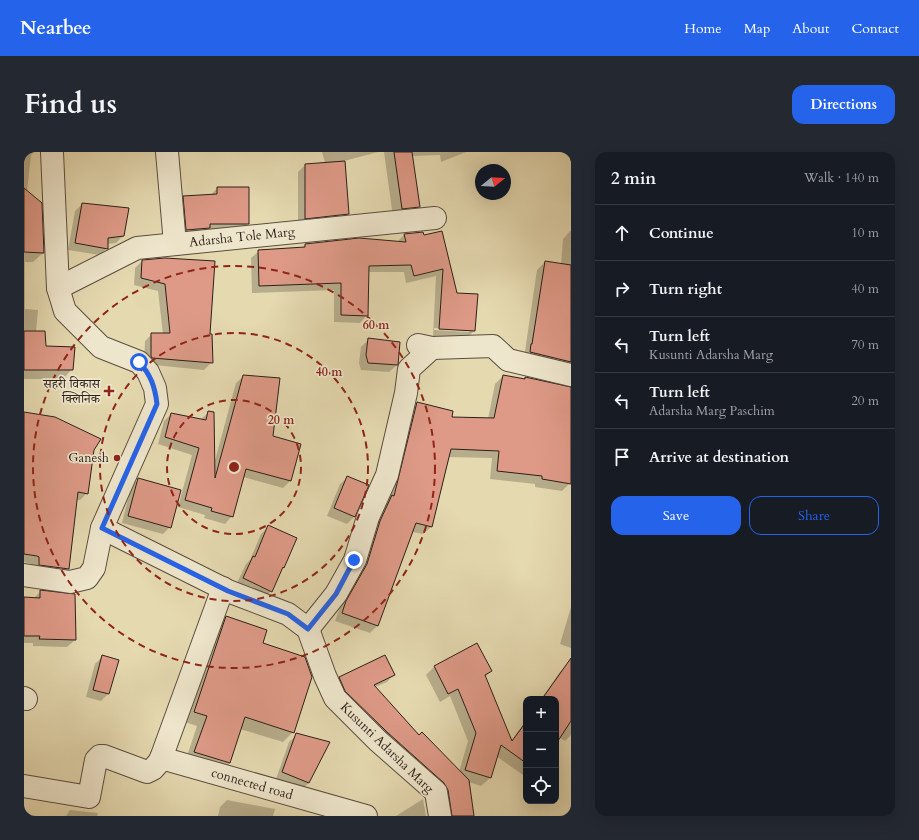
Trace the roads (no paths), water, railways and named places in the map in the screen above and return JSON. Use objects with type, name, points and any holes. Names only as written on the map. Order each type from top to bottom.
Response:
[{"type":"street","points":[[24,575],[70,582],[86,578],[94,568],[102,528],[157,404],[155,388],[148,372],[139,362],[101,348],[65,311],[58,288],[52,152]]},
{"type":"street","points":[[167,152],[175,244]]},
{"type":"street","name":"Adarsha Tole Marg","points":[[58,288],[137,248],[435,218]]},
{"type":"street","points":[[102,528],[223,588],[288,614],[308,629],[336,594],[354,560],[368,517],[387,475],[406,393],[409,369],[424,346],[493,346],[508,360],[571,375]]},
{"type":"street","points":[[24,786],[89,797],[96,760],[100,756],[104,756],[147,772],[153,769],[161,758],[223,588]]},
{"type":"street","name":"Kusunti Adarsha Marg","points":[[308,629],[325,676],[335,698],[378,741],[436,792],[440,816]]},
{"type":"street","name":"connected road","points":[[161,758],[366,816]]},
{"type":"place","name":"सहरी विकास क्लिनिक","points":[[109,391]]},
{"type":"place","name":"Ganesh","points":[[117,458]]}]
